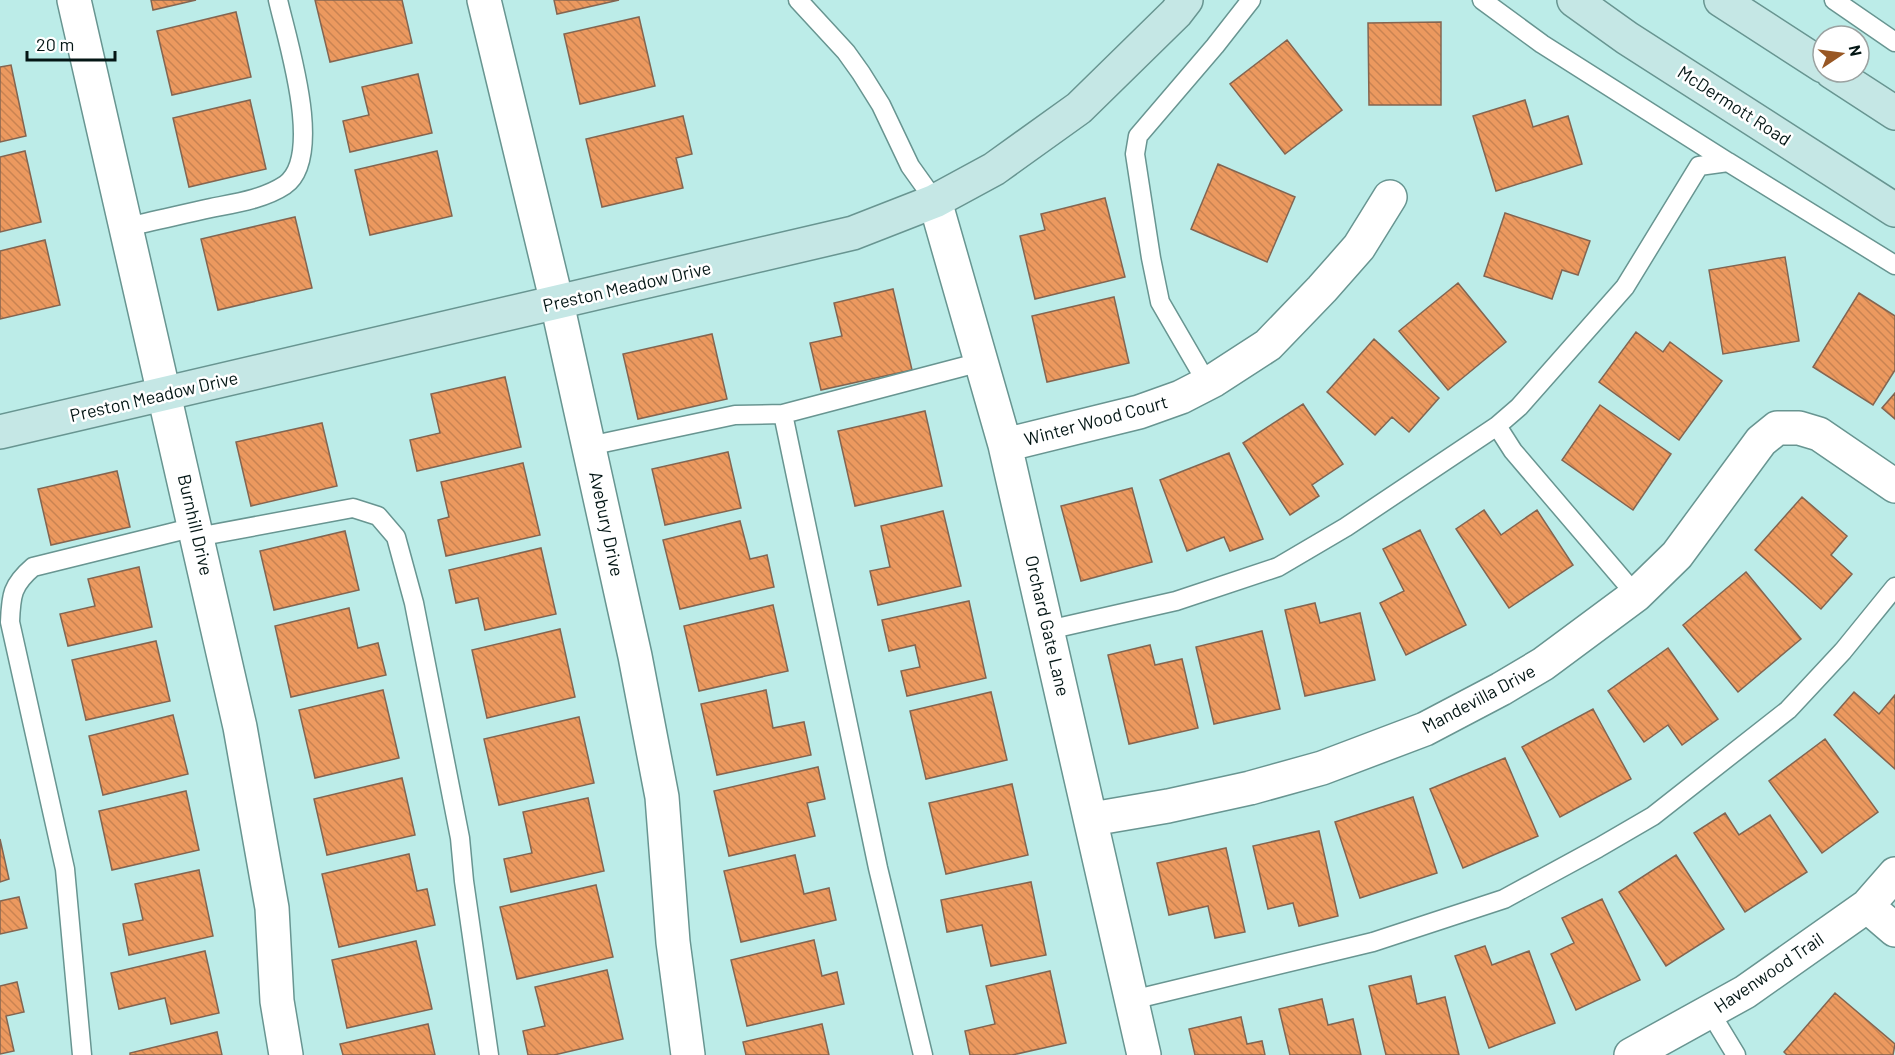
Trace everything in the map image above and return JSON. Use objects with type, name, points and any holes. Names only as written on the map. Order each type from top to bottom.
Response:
[{"type":"street","name":"Burnhill Drive","points":[[74,0],[240,727],[272,908],[277,1001],[286,1055]]},
{"type":"street","name":"Avebury Drive","points":[[484,0],[557,303],[635,656],[662,796],[673,942],[688,1055]]},
{"type":"street","name":"Preston Meadow Drive","points":[[0,432],[853,233],[935,201],[994,169],[1079,108],[1176,13],[1186,0]]},
{"type":"street","name":"McDermott Road","points":[[1574,0],[1627,38],[1895,210]]},
{"type":"street","points":[[1722,0],[1811,58]]},
{"type":"street","points":[[1850,84],[1895,113]]},
{"type":"street","name":"Winter Wood Court","points":[[1005,445],[1139,412],[1181,397],[1268,345],[1323,289],[1359,247],[1390,197]]},
{"type":"street","name":"Orchard Gate Lane","points":[[935,201],[1005,445],[1144,1055]]},
{"type":"street","name":"Mandevilla Drive","points":[[1092,819],[1168,806],[1250,788],[1322,768],[1425,729],[1543,664],[1636,596],[1677,555],[1761,441],[1777,428],[1799,428],[1820,434],[1895,486]]},
{"type":"street","name":"Havenwood Trail","points":[[1631,1055],[1745,992],[1867,906],[1895,874]]},
{"type":"street","points":[[1867,906],[1895,930]]},
{"type":"lane","points":[[126,227],[256,198],[286,184],[293,174],[299,165],[304,134],[302,106],[278,0]]},
{"type":"lane","points":[[798,0],[846,52],[861,73],[881,105],[910,166],[935,201]]},
{"type":"lane","points":[[1207,383],[1160,302],[1150,258],[1135,154],[1138,136],[1251,0]]},
{"type":"lane","points":[[1482,0],[1542,44],[1895,265]]},
{"type":"lane","points":[[1834,0],[1895,42]]},
{"type":"lane","points":[[1048,630],[1176,601],[1278,567],[1346,527],[1497,426],[1519,407],[1625,287],[1699,166],[1728,162]]},
{"type":"lane","points":[[589,446],[735,415],[783,414],[981,362]]},
{"type":"lane","points":[[783,414],[878,868],[923,1055]]},
{"type":"lane","points":[[1497,426],[1514,451],[1636,596]]},
{"type":"lane","points":[[82,1055],[65,869],[10,622],[11,595],[20,578],[33,567],[196,532],[353,508],[378,516],[396,537],[414,603],[460,838],[489,1055]]},
{"type":"lane","points":[[1132,1000],[1373,942],[1504,899],[1653,816],[1788,710],[1843,651],[1895,587]]},
{"type":"lane","points":[[1710,1012],[1736,1055]]},
{"type":"building","points":[[151,0],[196,0],[153,10]]},
{"type":"building","points":[[315,0],[402,0],[412,43],[330,62]]},
{"type":"building","points":[[554,0],[619,0],[557,14]]},
{"type":"building","points":[[236,12],[251,77],[172,95],[157,31]]},
{"type":"building","points":[[639,17],[655,86],[580,104],[564,34]]},
{"type":"building","points":[[1441,22],[1441,105],[1369,105],[1368,23]]},
{"type":"building","points":[[1287,40],[1342,110],[1285,154],[1230,84]]},
{"type":"building","points":[[11,65],[26,136],[0,142],[0,67]]},
{"type":"building","points":[[418,74],[432,133],[350,152],[343,121],[369,115],[362,87]]},
{"type":"building","points":[[250,100],[266,169],[189,187],[173,118]]},
{"type":"building","points":[[1525,100],[1533,127],[1568,116],[1582,164],[1496,191],[1473,116]]},
{"type":"building","points":[[683,116],[692,154],[676,158],[683,188],[602,207],[586,139]]},
{"type":"building","points":[[25,151],[41,222],[0,232],[0,157]]},
{"type":"building","points":[[437,151],[452,216],[370,235],[355,170]]},
{"type":"building","points":[[1218,164],[1295,197],[1267,262],[1191,229]]},
{"type":"building","points":[[1105,198],[1125,277],[1035,299],[1020,236],[1045,230],[1041,214]]},
{"type":"building","points":[[1505,213],[1590,241],[1578,275],[1562,270],[1552,299],[1484,276]]},
{"type":"building","points":[[295,217],[312,288],[218,310],[201,239]]},
{"type":"building","points":[[45,240],[60,305],[0,319],[0,251]]},
{"type":"building","points":[[1785,257],[1799,341],[1723,354],[1709,270]]},
{"type":"building","points":[[1458,283],[1506,342],[1448,390],[1399,331]]},
{"type":"building","points":[[893,289],[912,370],[821,390],[810,343],[842,336],[834,303]]},
{"type":"building","points":[[1859,293],[1895,316],[1895,370],[1873,405],[1813,367]]},
{"type":"building","points":[[1114,297],[1129,363],[1047,382],[1032,316]]},
{"type":"building","points":[[1636,332],[1663,352],[1670,342],[1722,381],[1679,440],[1599,382]]},
{"type":"building","points":[[712,334],[727,399],[638,419],[623,354]]},
{"type":"building","points":[[1374,339],[1439,398],[1409,432],[1392,417],[1375,435],[1327,392]]},
{"type":"building","points":[[505,377],[521,447],[417,471],[410,440],[440,433],[431,394]]},
{"type":"building","points":[[1895,393],[1895,419],[1882,408]]},
{"type":"building","points":[[1303,404],[1343,464],[1312,485],[1319,496],[1290,515],[1243,443]]},
{"type":"building","points":[[1600,405],[1671,454],[1633,510],[1562,460]]},
{"type":"building","points":[[925,411],[942,486],[855,506],[838,431]]},
{"type":"building","points":[[322,423],[337,486],[251,506],[236,442]]},
{"type":"building","points":[[728,452],[741,508],[665,525],[652,469]]},
{"type":"building","points":[[1229,453],[1263,539],[1230,551],[1224,537],[1187,551],[1160,480]]},
{"type":"building","points":[[523,463],[540,535],[446,556],[438,520],[449,517],[441,482]]},
{"type":"building","points":[[117,471],[130,527],[51,545],[38,489]]},
{"type":"building","points":[[1132,488],[1152,562],[1081,581],[1061,506]]},
{"type":"building","points":[[1802,497],[1847,536],[1831,555],[1852,574],[1821,609],[1755,550]]},
{"type":"building","points":[[1484,510],[1501,535],[1537,510],[1573,565],[1509,608],[1456,529]]},
{"type":"building","points":[[943,511],[961,586],[878,605],[870,571],[890,567],[881,526]]},
{"type":"building","points":[[740,521],[750,559],[767,555],[774,587],[680,609],[663,540]]},
{"type":"building","points":[[1420,530],[1466,625],[1406,655],[1380,603],[1404,591],[1383,549]]},
{"type":"building","points":[[345,531],[359,590],[274,610],[260,551]]},
{"type":"building","points":[[541,548],[556,614],[485,630],[478,598],[456,603],[449,570]]},
{"type":"building","points":[[139,567],[152,627],[68,646],[60,614],[95,606],[88,579]]},
{"type":"building","points":[[1746,572],[1801,639],[1738,692],[1683,625]]},
{"type":"building","points":[[969,601],[986,678],[907,696],[901,671],[920,667],[915,645],[889,651],[882,620]]},
{"type":"building","points":[[1315,603],[1320,623],[1360,613],[1375,680],[1305,696],[1285,610]]},
{"type":"building","points":[[773,605],[788,671],[699,691],[684,626]]},
{"type":"building","points":[[349,608],[358,648],[378,643],[386,675],[291,697],[275,626]]},
{"type":"building","points":[[560,629],[575,697],[487,718],[472,650]]},
{"type":"building","points":[[1262,631],[1280,709],[1214,724],[1196,647]]},
{"type":"building","points":[[156,641],[170,701],[86,720],[72,660]]},
{"type":"building","points":[[1150,645],[1155,665],[1182,659],[1198,728],[1129,744],[1108,655]]},
{"type":"building","points":[[1668,648],[1718,719],[1682,745],[1668,725],[1644,742],[1608,691]]},
{"type":"building","points":[[383,690],[399,758],[315,778],[299,710]]},
{"type":"building","points":[[766,690],[773,728],[804,722],[811,755],[717,775],[701,704]]},
{"type":"building","points":[[991,692],[1007,760],[926,779],[910,711]]},
{"type":"building","points":[[1854,692],[1879,714],[1895,695],[1895,769],[1834,715]]},
{"type":"building","points":[[1593,709],[1631,779],[1560,817],[1522,747]]},
{"type":"building","points":[[173,715],[188,774],[103,795],[89,736]]},
{"type":"building","points":[[579,717],[594,783],[499,805],[484,739]]},
{"type":"building","points":[[1825,739],[1878,812],[1822,853],[1769,781]]},
{"type":"building","points":[[1505,758],[1538,836],[1463,868],[1430,789]]},
{"type":"building","points":[[818,767],[825,799],[807,803],[815,836],[729,856],[714,791]]},
{"type":"building","points":[[402,778],[415,835],[327,855],[314,799]]},
{"type":"building","points":[[1012,784],[1028,855],[946,874],[929,803]]},
{"type":"building","points":[[186,791],[199,850],[112,870],[99,811]]},
{"type":"building","points":[[1413,797],[1437,873],[1360,898],[1335,822]]},
{"type":"building","points":[[588,798],[604,871],[511,892],[504,859],[532,853],[523,812]]},
{"type":"building","points":[[1725,813],[1739,835],[1770,815],[1807,872],[1745,912],[1694,833]]},
{"type":"building","points":[[1319,831],[1338,916],[1299,926],[1293,903],[1268,909],[1253,846]]},
{"type":"building","points":[[0,839],[9,879],[0,882]]},
{"type":"building","points":[[1226,848],[1245,932],[1215,938],[1208,906],[1169,915],[1157,863]]},
{"type":"building","points":[[409,854],[417,891],[427,889],[435,925],[339,947],[322,874]]},
{"type":"building","points":[[795,855],[804,894],[829,888],[836,920],[741,942],[724,871]]},
{"type":"building","points":[[1676,855],[1724,929],[1666,966],[1619,892]]},
{"type":"building","points":[[199,870],[213,936],[129,955],[123,924],[143,920],[135,884]]},
{"type":"building","points":[[1031,882],[1046,955],[991,966],[982,925],[947,932],[941,900]]},
{"type":"building","points":[[596,885],[613,957],[517,979],[500,907]]},
{"type":"building","points":[[19,897],[27,928],[0,934],[0,901]]},
{"type":"building","points":[[1602,899],[1640,980],[1576,1010],[1551,954],[1574,943],[1562,918]]},
{"type":"building","points":[[814,940],[822,976],[837,972],[844,1004],[747,1026],[731,960]]},
{"type":"building","points":[[416,941],[432,1009],[347,1028],[332,960]]},
{"type":"building","points":[[1485,946],[1492,965],[1529,951],[1555,1023],[1489,1048],[1455,956]]},
{"type":"building","points":[[205,951],[219,1013],[171,1024],[165,998],[119,1009],[111,973]]},
{"type":"building","points":[[607,970],[623,1039],[554,1055],[528,1055],[523,1031],[545,1026],[535,987]]},
{"type":"building","points":[[1050,971],[1066,1043],[1012,1055],[970,1055],[965,1031],[995,1024],[986,986]]},
{"type":"building","points":[[1411,976],[1417,1004],[1445,997],[1459,1055],[1386,1055],[1369,986]]},
{"type":"building","points":[[17,982],[24,1012],[6,1016],[14,1051],[0,1054],[0,986]]},
{"type":"building","points":[[1835,993],[1895,1044],[1893,1055],[1787,1055],[1784,1052]]},
{"type":"building","points":[[1322,999],[1328,1025],[1353,1019],[1361,1055],[1290,1055],[1279,1009]]},
{"type":"building","points":[[1241,1017],[1247,1044],[1262,1041],[1265,1055],[1195,1055],[1189,1029]]},
{"type":"building","points":[[428,1024],[435,1055],[343,1055],[340,1044]]},
{"type":"building","points":[[822,1024],[829,1055],[746,1055],[743,1042]]},
{"type":"building","points":[[217,1032],[222,1055],[130,1055],[130,1053]]}]
